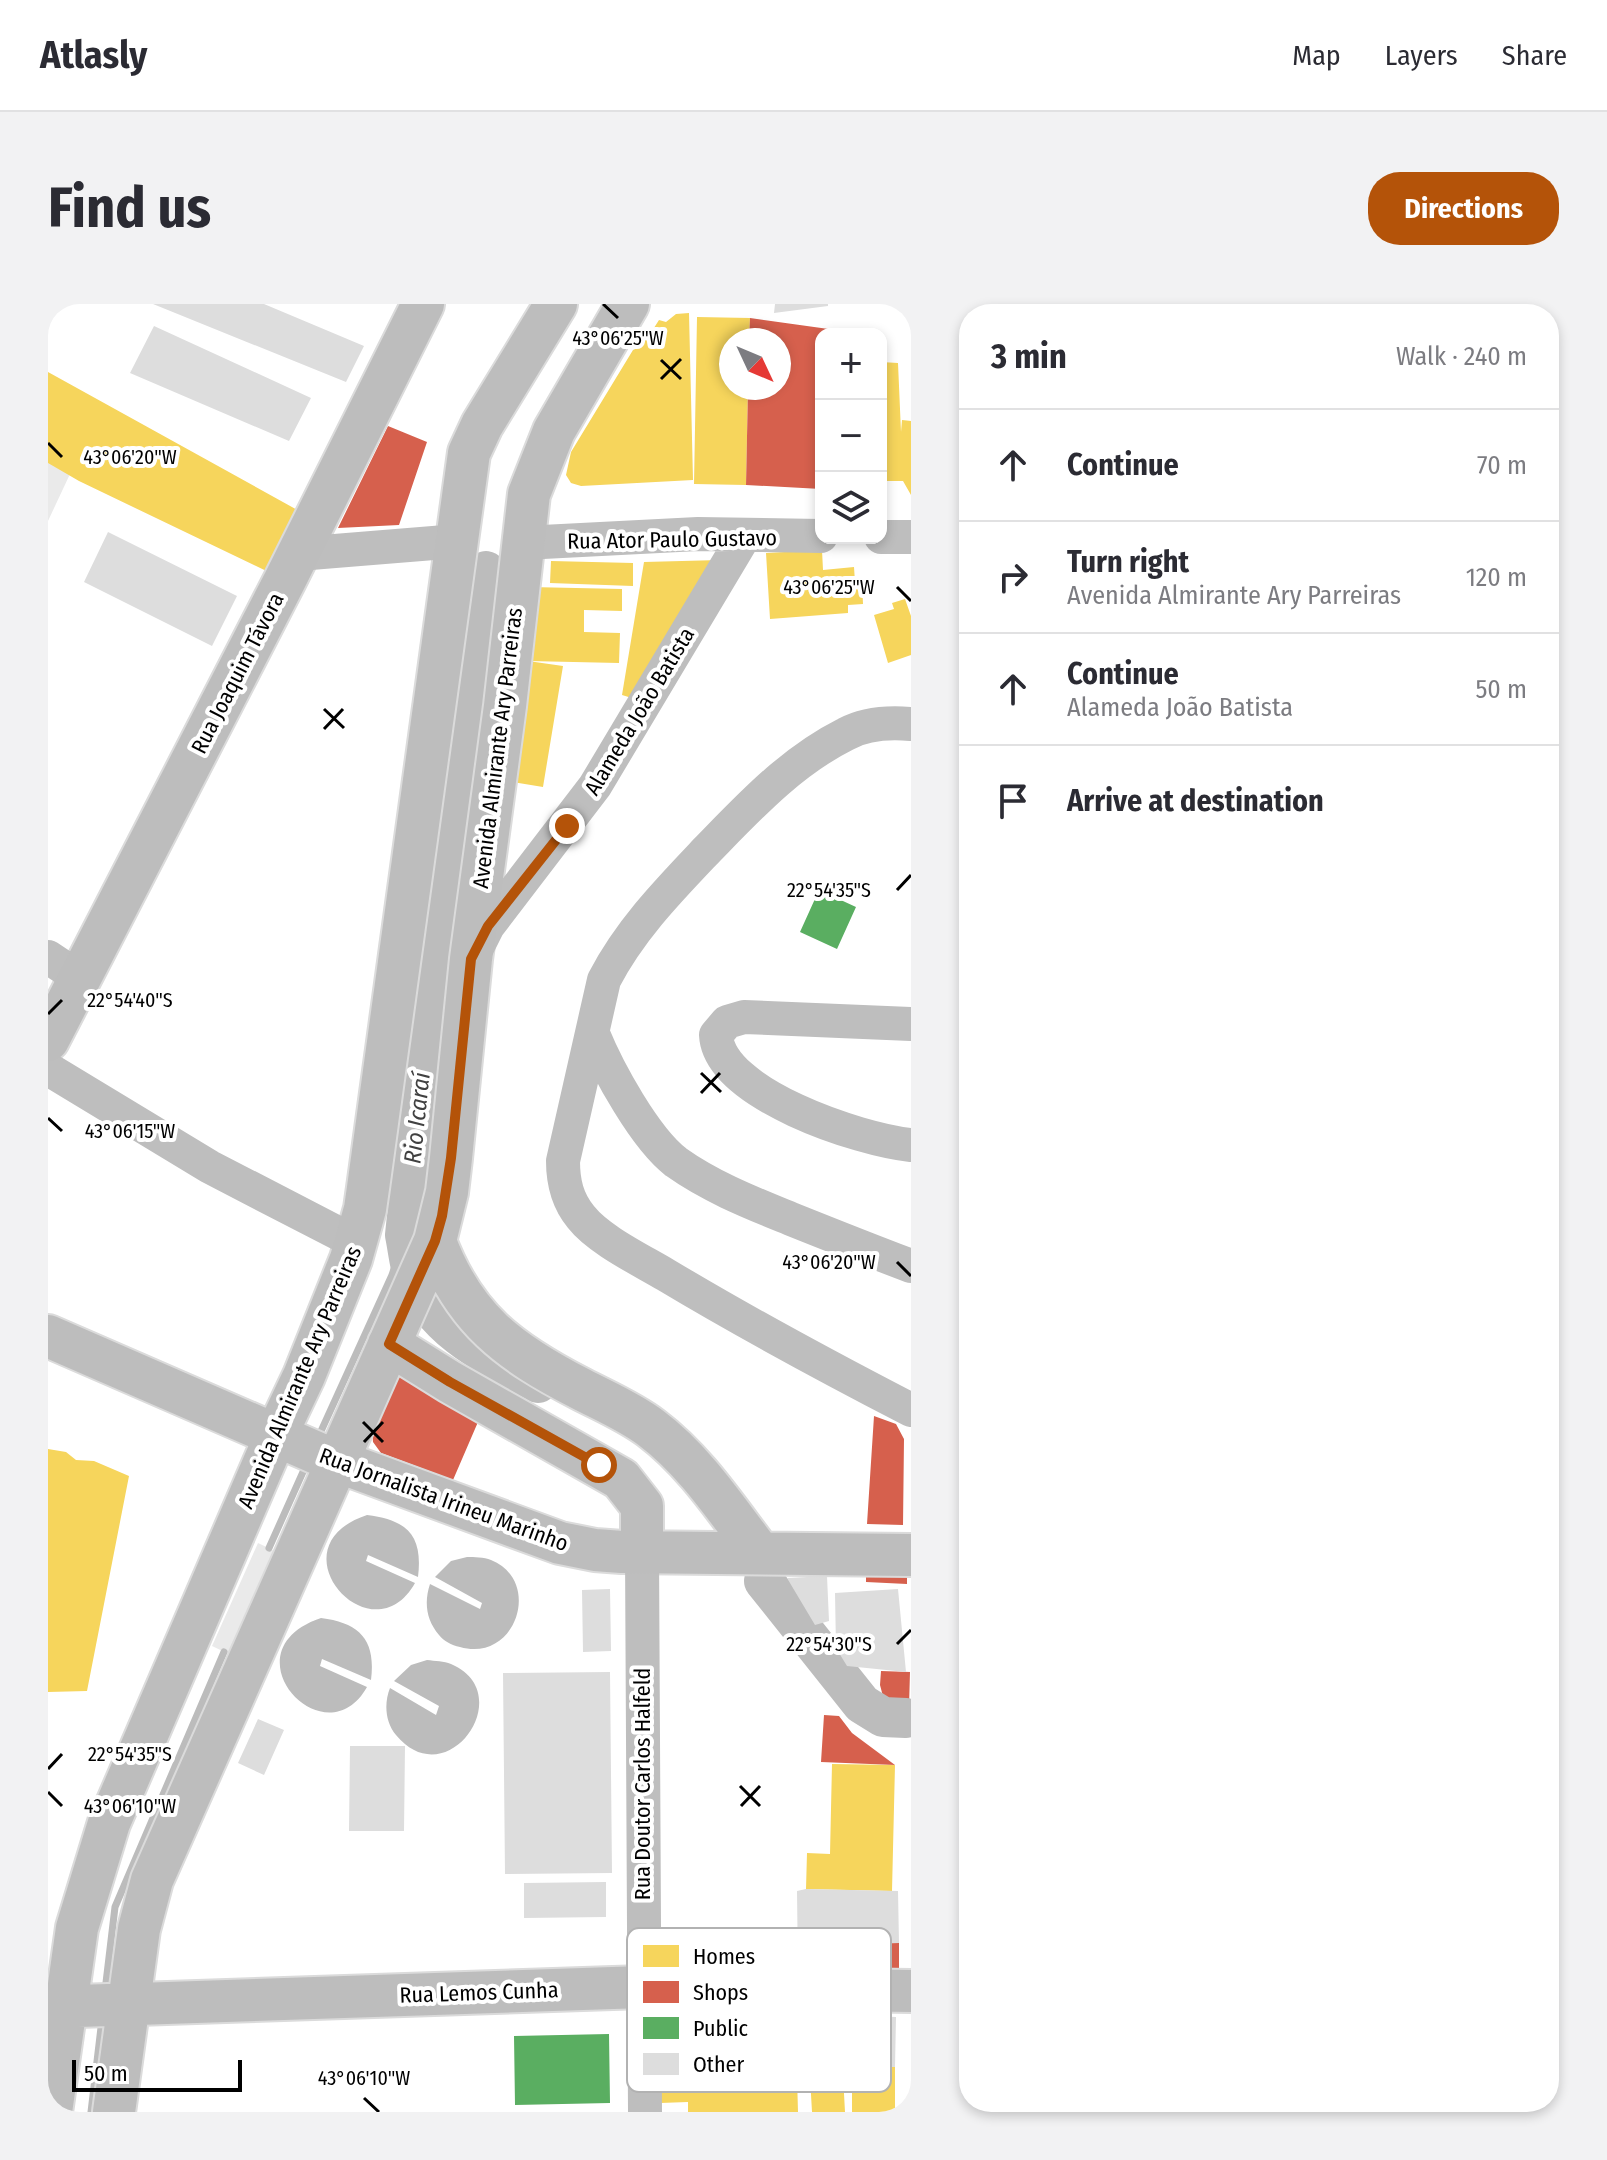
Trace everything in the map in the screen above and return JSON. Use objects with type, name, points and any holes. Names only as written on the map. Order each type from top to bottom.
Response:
[{"type":"main road","name":"Rua Joaquim Távora","points":[[48,1040],[65,968],[298,554],[423,304]]},
{"type":"main road","name":"Avenida Almirante Ary Parreiras","points":[[51,2112],[87,2005],[139,1929],[152,1880],[332,1458],[330,1396],[367,1199],[469,453],[494,403],[556,304]]},
{"type":"main road","name":"Avenida Almirante Ary Parreiras","points":[[114,2112],[87,2005],[77,1928],[109,1823],[280,1437],[330,1396],[395,1329],[428,1256],[447,1192],[471,959],[505,706],[529,494],[554,431],[628,304]]},
{"type":"main road","points":[[428,1256],[445,1270],[472,1312],[493,1333],[555,1376],[647,1424],[670,1443],[759,1552]]},
{"type":"main road","points":[[395,1329],[450,1382],[621,1479],[642,1506],[642,1552]]},
{"type":"main road","name":"Rua Jornalista Irineu Marinho","points":[[48,1336],[280,1437],[541,1538],[595,1550],[911,1555]]},
{"type":"main road","name":"Rua Lemos Cunha","points":[[87,2005],[627,1988]]},
{"type":"main road","name":"Rua Lemos Cunha","points":[[891,1991],[911,1991]]},
{"type":"street","name":"Rua Ator Paulo Gustavo","points":[[523,543],[698,534],[815,536]]},
{"type":"street","name":"Alameda João Batista","points":[[471,959],[488,926],[595,786],[745,535]]},
{"type":"street","points":[[887,537],[911,537]]},
{"type":"street","points":[[298,554],[458,541]]},
{"type":"street","points":[[911,724],[878,723],[847,733],[793,768],[764,792],[642,920],[604,980],[563,1161],[563,1181],[582,1219],[641,1260],[758,1330],[911,1410]]},
{"type":"street","points":[[911,1024],[744,1017],[727,1022],[716,1035],[717,1049],[726,1061],[737,1074],[762,1093],[803,1114],[875,1138],[911,1145]]},
{"type":"street","points":[[593,1034],[605,1064],[654,1139],[674,1161],[747,1201],[911,1266]]},
{"type":"street","points":[[48,1069],[210,1167],[357,1243]]},
{"type":"street","name":"Rua Doutor Carlos Halfeld","points":[[642,1552],[643,1928]]},
{"type":"street","name":"Rua Doutor Carlos Halfeld","points":[[645,2092],[645,2112]]},
{"type":"shaded area","points":[[48,440],[70,474],[48,521]]},
{"type":"shaded area","points":[[367,1515],[402,1526],[410,1532],[418,1551],[418,1577],[368,1555],[366,1561],[415,1583],[397,1603],[376,1609],[355,1604],[338,1590],[328,1571],[328,1550],[339,1530]]},
{"type":"shaded area","points":[[258,1543],[281,1554],[235,1657],[212,1646]]},
{"type":"shaded area","points":[[467,1557],[488,1559],[507,1570],[516,1585],[519,1601],[516,1617],[508,1632],[496,1643],[480,1649],[460,1647],[445,1641],[431,1623],[427,1611],[430,1584],[480,1609],[482,1603],[435,1577],[451,1561]]},
{"type":"shaded area","points":[[321,1618],[335,1620],[355,1629],[368,1644],[372,1666],[371,1680],[322,1659],[320,1666],[367,1687],[349,1707],[328,1712],[308,1707],[292,1693],[281,1674],[281,1653],[293,1634]]},
{"type":"shaded area","points":[[427,1660],[451,1664],[471,1678],[479,1696],[477,1716],[468,1734],[454,1747],[436,1754],[416,1751],[396,1735],[387,1712],[390,1688],[436,1715],[439,1706],[394,1681],[411,1665]]},
{"type":"building: Homes","points":[[689,313],[693,480],[581,486],[571,483],[566,475],[571,452],[633,350],[642,346],[642,332],[652,331],[659,320],[666,322],[676,314]]},
{"type":"building: Homes","points":[[697,317],[750,318],[750,328],[719,328],[719,400],[748,400],[746,485],[694,484]]},
{"type":"building: Homes","points":[[887,362],[898,363],[901,432],[902,420],[911,421],[911,495],[903,481],[887,481]]},
{"type":"building: Homes","points":[[48,372],[310,517],[285,580],[79,481],[48,463]]},
{"type":"building: Homes","points":[[822,550],[823,570],[854,567],[855,582],[862,582],[863,604],[848,605],[848,613],[770,619],[766,553]]},
{"type":"building: Homes","points":[[720,560],[635,699],[622,695],[644,562]]},
{"type":"building: Homes","points":[[551,561],[633,563],[633,586],[550,583]]},
{"type":"building: Homes","points":[[530,587],[622,589],[622,611],[584,610],[584,632],[620,633],[619,663],[528,661]]},
{"type":"building: Homes","points":[[905,599],[911,616],[911,655],[888,663],[874,615],[894,609],[892,603]]},
{"type":"building: Homes","points":[[528,661],[563,666],[543,787],[507,781]]},
{"type":"building: Homes","points":[[48,1449],[66,1452],[76,1460],[94,1461],[129,1476],[87,1691],[48,1692]]},
{"type":"building: Homes","points":[[832,1764],[895,1765],[892,1891],[806,1889],[807,1853],[830,1854]]},
{"type":"building: Homes","points":[[891,2067],[895,2067],[895,2112],[852,2112],[852,2092],[891,2092]]},
{"type":"building: Homes","points":[[660,2092],[797,2092],[798,2112],[688,2112],[688,2102],[660,2103]]},
{"type":"building: Homes","points":[[811,2092],[844,2092],[845,2112],[812,2112]]},
{"type":"building: Shops","points":[[750,318],[821,328],[815,328],[815,489],[746,485],[748,400],[791,400],[791,328],[750,328]]},
{"type":"building: Shops","points":[[388,426],[427,442],[399,525],[338,528]]},
{"type":"building: Shops","points":[[399,1375],[481,1415],[453,1480],[381,1453],[373,1442],[372,1429],[391,1380]]},
{"type":"building: Shops","points":[[874,1416],[896,1424],[904,1439],[903,1525],[867,1524]]},
{"type":"building: Shops","points":[[866,1559],[907,1560],[907,1584],[866,1582]]},
{"type":"building: Shops","points":[[881,1671],[910,1672],[909,1707],[885,1704],[880,1685]]},
{"type":"building: Shops","points":[[824,1715],[839,1716],[852,1733],[895,1765],[821,1762]]},
{"type":"building: Shops","points":[[891,1943],[899,1943],[899,1972],[891,1972]]},
{"type":"building: Public","points":[[819,890],[856,907],[837,949],[800,932]]},
{"type":"building: Public","points":[[609,2034],[610,2103],[515,2105],[514,2036]]},
{"type":"building: Other","points":[[153,304],[264,304],[364,346],[346,382]]},
{"type":"building: Other","points":[[775,304],[828,304],[828,306],[774,313]]},
{"type":"building: Other","points":[[154,326],[311,398],[289,441],[130,373]]},
{"type":"building: Other","points":[[108,532],[237,596],[212,646],[84,582]]},
{"type":"building: Other","points":[[827,1576],[829,1621],[815,1625],[787,1578]]},
{"type":"building: Other","points":[[610,1589],[611,1651],[583,1652],[582,1590]]},
{"type":"building: Other","points":[[898,1589],[906,1672],[847,1666],[836,1648],[835,1593]]},
{"type":"building: Other","points":[[610,1672],[612,1873],[505,1874],[503,1673]]},
{"type":"building: Other","points":[[258,1719],[284,1730],[264,1775],[238,1763]]},
{"type":"building: Other","points":[[350,1746],[405,1746],[404,1831],[349,1831]]},
{"type":"building: Other","points":[[606,1882],[606,1917],[524,1918],[524,1883]]},
{"type":"building: Other","points":[[797,1891],[898,1891],[899,1943],[891,1943],[891,1928],[797,1928]]},
{"type":"building: Other","points":[[891,2017],[896,2017],[895,2067],[891,2067]]},
{"type":"waterway","name":"Rio Icaraí","points":[[486,571],[435,948],[405,1235],[414,1278],[436,1314],[466,1341],[538,1383]]},
{"type":"waterway","points":[[317,1440],[392,1275],[405,1235]]},
{"type":"waterway","points":[[269,1548],[307,1463]]},
{"type":"waterway","name":"Rio Icaraí","points":[[764,1581],[862,1704],[883,1717],[906,1718]]},
{"type":"waterway","points":[[105,1991],[115,1907],[224,1652]]},
{"type":"waterway","points":[[91,2112],[102,2019]]},
{"type":"route","points":[[567,826],[488,926],[471,959],[451,1158],[442,1216],[435,1241],[389,1344],[450,1382],[599,1465]]}]
